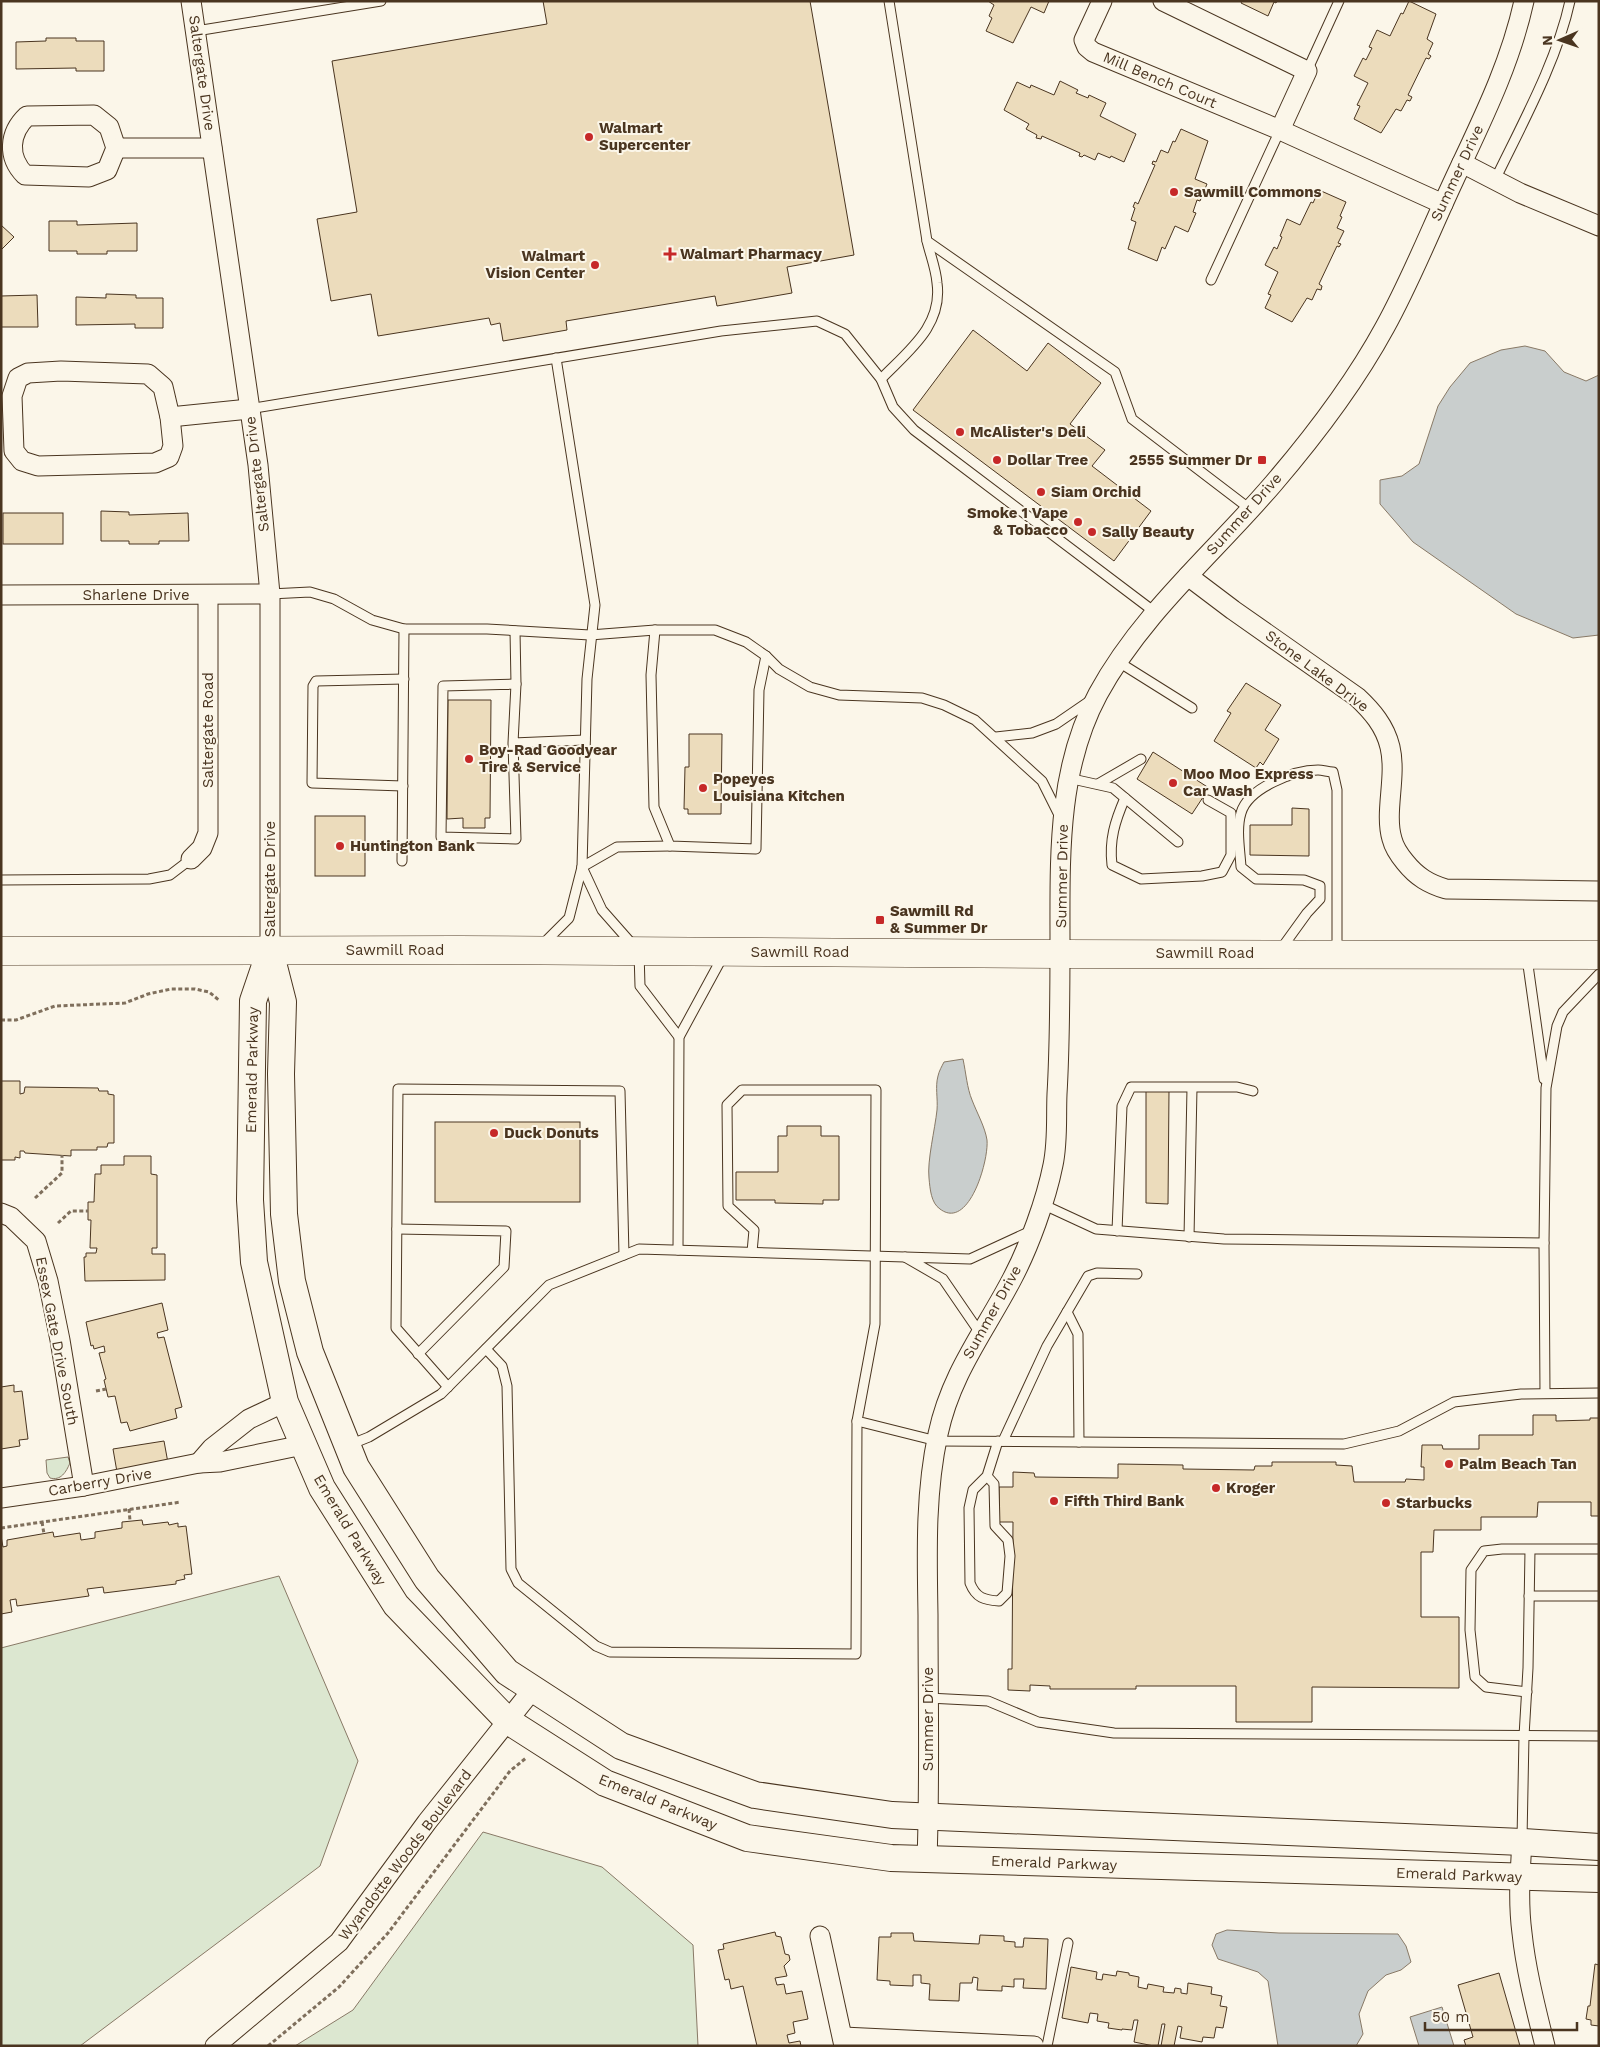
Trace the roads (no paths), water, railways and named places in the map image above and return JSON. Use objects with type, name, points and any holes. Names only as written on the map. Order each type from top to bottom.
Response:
[{"type":"main road","name":"Sawmill Road","points":[[1,951],[458,950],[536,952],[774,951],[1060,954],[1599,955]]},
{"type":"main road","name":"Emerald Parkway","points":[[270,951],[253,1001],[250,1200],[254,1262],[286,1402],[322,1488],[396,1605],[508,1721],[605,1783],[747,1838],[891,1858],[1599,1879]]},
{"type":"main road","name":"Emerald Parkway","points":[[270,951],[283,1002],[284,1214],[292,1281],[310,1352],[356,1467],[427,1579],[507,1672],[622,1746],[755,1795],[892,1815],[1522,1842],[1599,1847]]},
{"type":"street","name":"Saltergate Drive","points":[[191,1],[258,465],[270,594],[270,951]]},
{"type":"street","name":"Mill Bench Court","points":[[1102,1],[1084,40],[1087,47],[1093,52],[1280,130],[1443,204]]},
{"type":"street","points":[[1163,1],[1307,71],[1280,130]]},
{"type":"street","name":"Summer Drive","points":[[927,1859],[927,1508],[937,1440],[953,1383],[1013,1277],[1033,1230],[1054,1162],[1059,1048],[1062,822],[1068,778],[1085,722],[1117,660],[1188,576],[1276,481],[1332,412],[1385,328],[1495,94],[1524,1]]},
{"type":"street","points":[[94,115],[109,127],[116,148],[107,170],[89,177],[25,175],[14,162],[13,138],[17,126],[27,116],[94,115]]},
{"type":"street","points":[[116,148],[212,148]]},
{"type":"street","points":[[1462,163],[1520,193],[1599,226]]},
{"type":"street","points":[[28,372],[148,374],[163,387],[170,417],[173,446],[169,457],[156,463],[38,466],[22,461],[14,451],[12,396],[18,378],[28,372]]},
{"type":"street","points":[[170,417],[249,409]]},
{"type":"street","name":"Stone Lake Drive","points":[[1188,576],[1356,697],[1371,711],[1383,728],[1390,746],[1393,768],[1390,828],[1392,840],[1400,856],[1412,870],[1429,884],[1446,889],[1599,891]]},
{"type":"street","name":"Sharlene Drive","points":[[1,595],[270,594]]},
{"type":"street","name":"Saltergate Road","points":[[191,859],[202,848],[208,833],[208,595]]},
{"type":"street","name":"Essex Gate Drive South","points":[[1,1213],[11,1217],[36,1241],[48,1281],[60,1340],[84,1486]]},
{"type":"street","points":[[199,1463],[212,1448],[249,1419],[286,1402]]},
{"type":"street","name":"Carberry Drive","points":[[1,1498],[84,1486],[199,1463],[220,1462],[303,1446]]},
{"type":"street","name":"Wyandotte Woods Boulevard","points":[[215,2046],[339,1942],[427,1822],[534,1689]]},
{"type":"street","points":[[1522,1842],[1520,1877],[1521,1932],[1527,1969],[1545,2046]]},
{"type":"street","points":[[820,1936],[844,2041],[1034,2046]]},
{"type":"lane","points":[[196,31],[381,1]]},
{"type":"lane","points":[[881,379],[923,338],[934,316],[938,283],[927,241],[889,1]]},
{"type":"lane","points":[[1307,71],[1339,1]]},
{"type":"lane","points":[[1495,180],[1539,87],[1566,24],[1570,1]]},
{"type":"lane","points":[[1211,280],[1280,130]]},
{"type":"lane","points":[[927,241],[1115,372],[1132,419],[1250,509]]},
{"type":"lane","points":[[249,409],[721,331],[818,321],[845,334],[881,379],[893,407],[914,430],[1156,613]]},
{"type":"lane","points":[[536,952],[569,918],[582,867],[587,679],[590,635],[595,605],[556,358]]},
{"type":"lane","points":[[270,594],[310,592],[334,599],[372,620],[404,629],[515,631],[590,635],[655,630],[715,630],[746,642],[766,656],[779,669],[810,687],[839,696],[922,698],[944,705],[974,720],[996,737],[1042,780],[1062,822]]},
{"type":"lane","points":[[402,860],[404,629]]},
{"type":"lane","points":[[655,630],[651,675],[654,807],[670,846]]},
{"type":"lane","points":[[515,631],[516,684],[513,743],[516,839],[441,837],[443,686],[516,684]]},
{"type":"lane","points":[[582,867],[617,846],[756,849],[759,690],[766,656]]},
{"type":"lane","points":[[1117,660],[1192,708]]},
{"type":"lane","points":[[403,786],[312,783],[313,686],[316,681],[404,679]]},
{"type":"lane","points":[[996,737],[1032,733],[1056,724],[1097,696]]},
{"type":"lane","points":[[513,743],[585,740]]},
{"type":"lane","points":[[1098,784],[1141,758]]},
{"type":"lane","points":[[1278,954],[1307,913],[1320,899],[1320,886],[1304,880],[1256,879],[1241,867],[1239,829],[1241,813],[1248,800],[1268,786],[1288,775],[1319,770],[1333,772],[1337,790],[1337,954]]},
{"type":"lane","points":[[1068,778],[1113,788],[1178,842]]},
{"type":"lane","points":[[1125,798],[1115,821],[1110,848],[1112,865],[1141,879],[1202,876],[1222,872],[1232,855],[1231,813],[1208,800]]},
{"type":"lane","points":[[1,880],[149,879],[170,875],[191,859]]},
{"type":"lane","points":[[582,867],[602,910],[639,952],[640,986],[679,1037]]},
{"type":"lane","points":[[678,1250],[679,1037],[725,952]]},
{"type":"lane","points":[[1527,955],[1533,1012],[1546,1088]]},
{"type":"lane","points":[[1545,1394],[1546,1088],[1557,1026],[1563,1012],[1599,974]]},
{"type":"lane","points":[[1118,1231],[1122,1106],[1131,1087],[1237,1087],[1253,1091]]},
{"type":"lane","points":[[448,1387],[396,1328],[398,1088],[620,1092],[624,1255]]},
{"type":"lane","points":[[1189,1236],[1192,1088]]},
{"type":"lane","points":[[486,1348],[502,1366],[507,1386],[511,1569],[518,1583],[596,1646],[610,1652],[856,1654],[856,1421],[875,1324],[877,1256],[876,1090],[742,1090],[727,1105],[728,1206],[754,1230],[752,1252]]},
{"type":"lane","points":[[1042,1204],[1096,1229],[1118,1231],[1224,1239],[1544,1243]]},
{"type":"lane","points":[[397,1229],[506,1231],[504,1267],[418,1354]]},
{"type":"lane","points":[[347,1446],[369,1437],[441,1394],[549,1285],[639,1249],[970,1259],[1033,1230]]},
{"type":"lane","points":[[905,1257],[943,1278],[980,1333]]},
{"type":"lane","points":[[987,1476],[994,1484],[995,1526],[1008,1540],[1010,1556],[1007,1593],[999,1601],[979,1598],[973,1591],[970,1583],[969,1508],[973,1490],[987,1476],[1000,1441],[1047,1346],[1088,1276],[1097,1273],[1137,1274]]},
{"type":"lane","points":[[1067,1312],[1078,1334],[1079,1442]]},
{"type":"lane","points":[[856,1421],[937,1440],[1344,1444],[1399,1432],[1454,1402],[1521,1394],[1599,1394]]},
{"type":"lane","points":[[1527,1692],[1486,1687],[1475,1677],[1470,1630],[1471,1570],[1484,1551],[1599,1549]]},
{"type":"lane","points":[[1522,1842],[1530,1550]]},
{"type":"lane","points":[[1529,1596],[1599,1596]]},
{"type":"lane","points":[[928,1698],[988,1701],[1038,1722],[1114,1733],[1599,1736]]},
{"type":"lane","points":[[1047,2046],[1068,1943]]},
{"type":"place","name":"Walmart Supercenter","points":[[589,137]]},
{"type":"place","name":"Sawmill Commons","points":[[1174,192]]},
{"type":"place","name":"Walmart Pharmacy","points":[[670,254]]},
{"type":"place","name":"Walmart Vision Center","points":[[595,265]]},
{"type":"place","name":"McAlister's Deli","points":[[960,432]]},
{"type":"place","name":"Dollar Tree","points":[[997,460]]},
{"type":"place","name":"2555 Summer Dr","points":[[1262,460]]},
{"type":"place","name":"Siam Orchid","points":[[1041,492]]},
{"type":"place","name":"Smoke 1 Vape & Tobacco","points":[[1078,522]]},
{"type":"place","name":"Sally Beauty","points":[[1092,532]]},
{"type":"place","name":"Boy-Rad Goodyear Tire & Service","points":[[469,759]]},
{"type":"place","name":"Moo Moo Express Car Wash","points":[[1173,783]]},
{"type":"place","name":"Popeyes Louisiana Kitchen","points":[[703,788]]},
{"type":"place","name":"Huntington Bank","points":[[340,846]]},
{"type":"place","name":"Sawmill Rd & Summer Dr","points":[[880,920]]},
{"type":"place","name":"Duck Donuts","points":[[494,1133]]},
{"type":"place","name":"Palm Beach Tan","points":[[1449,1464]]},
{"type":"place","name":"Kroger","points":[[1216,1488]]},
{"type":"place","name":"Fifth Third Bank","points":[[1054,1501]]},
{"type":"place","name":"Starbucks","points":[[1386,1503]]}]
